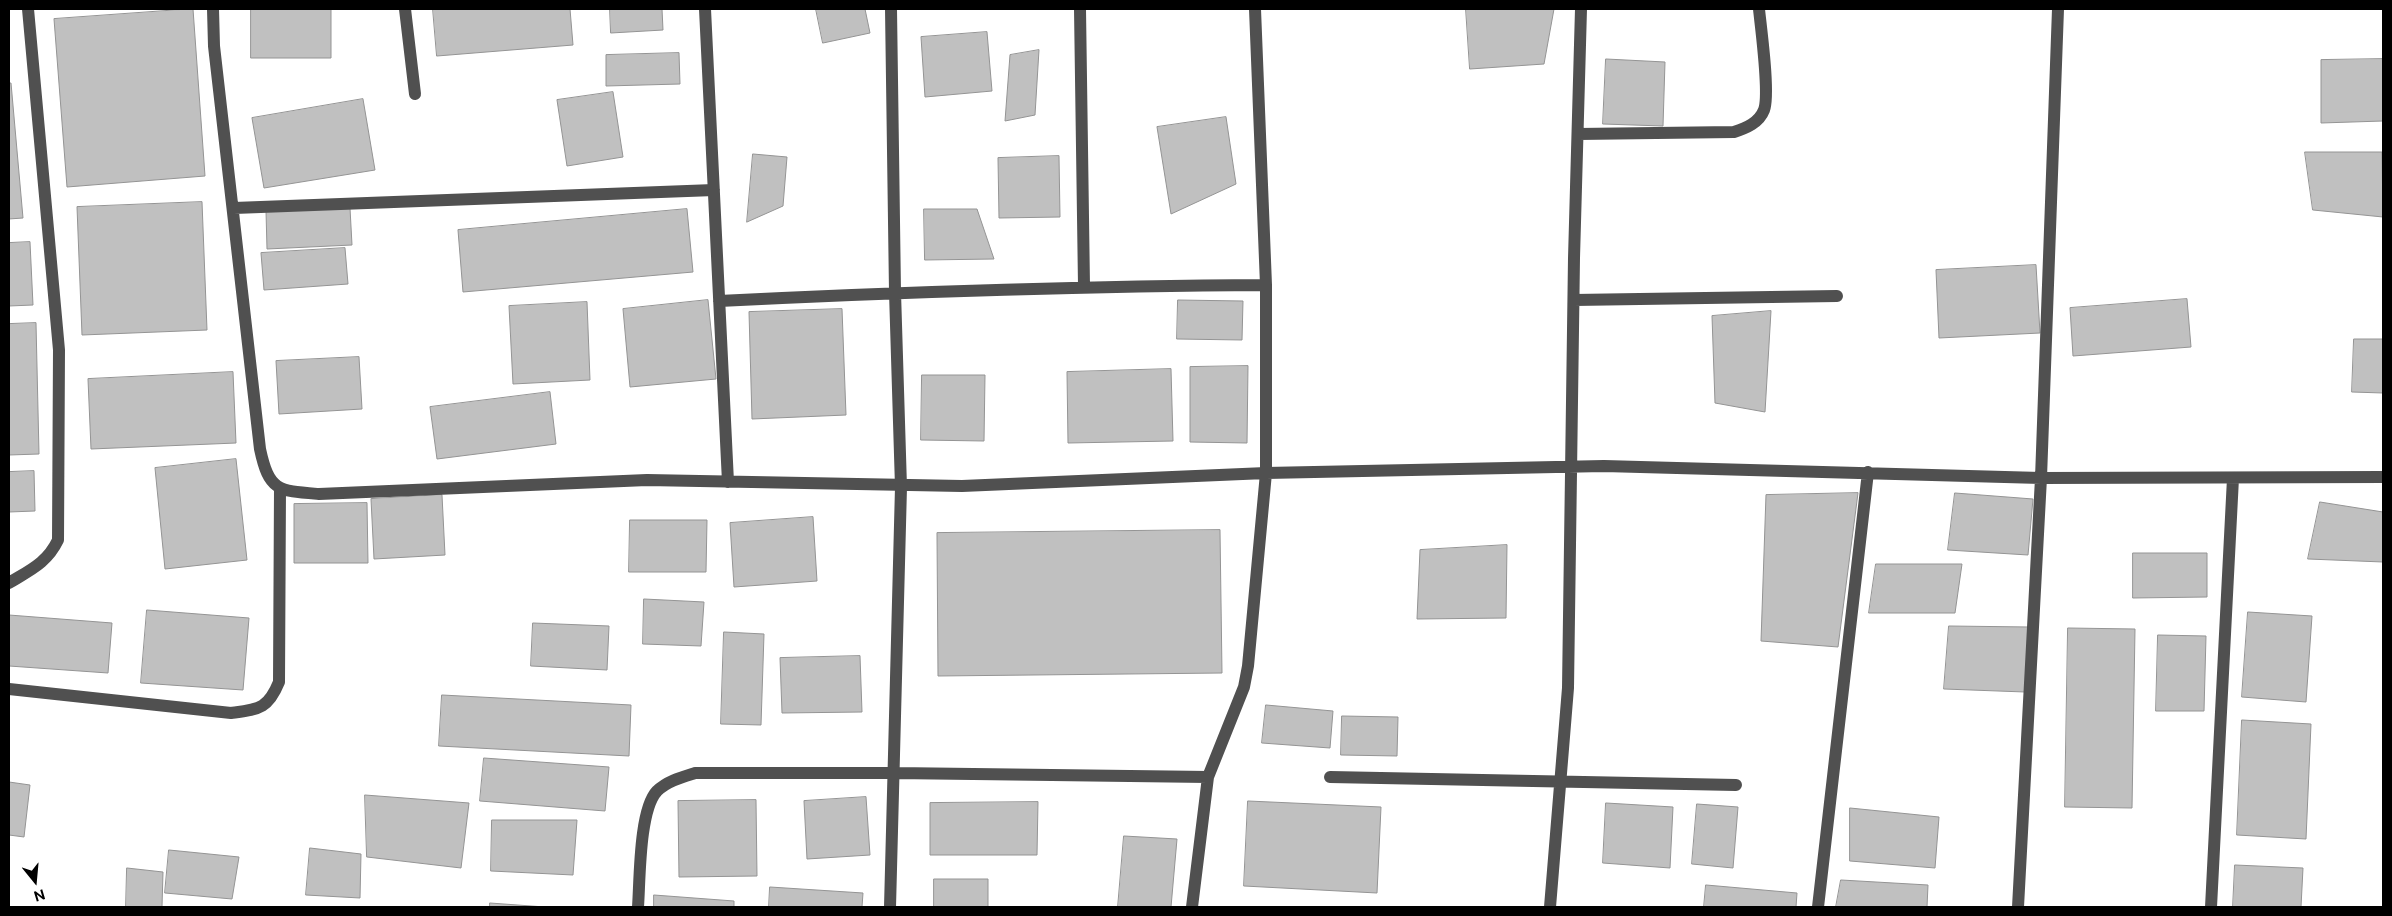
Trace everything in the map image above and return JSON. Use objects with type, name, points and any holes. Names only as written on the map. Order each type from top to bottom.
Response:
[{"type":"street","points":[[9,583],[32,570],[51,554],[58,540],[59,350],[28,9]]},
{"type":"street","points":[[213,9],[214,46],[260,449],[264,470],[271,482],[280,488],[319,494],[647,480],[900,487],[962,486],[1266,473],[1573,466],[1868,472],[2041,478],[2383,477]]},
{"type":"street","points":[[405,9],[415,94]]},
{"type":"street","points":[[705,9],[728,482]]},
{"type":"street","points":[[890,907],[895,773],[900,487],[891,9]]},
{"type":"street","points":[[1080,9],[1084,286]]},
{"type":"street","points":[[1192,907],[1208,777],[1244,687],[1248,666],[1266,473],[1266,285],[1256,9]]},
{"type":"street","points":[[1550,907],[1568,688],[1581,9]]},
{"type":"street","points":[[1578,134],[1734,132],[1754,124],[1764,110],[1766,94],[1759,9]]},
{"type":"street","points":[[2018,907],[2041,478],[2058,9]]},
{"type":"street","points":[[234,208],[714,190]]},
{"type":"street","points":[[720,301],[895,292],[1084,286],[1266,285]]},
{"type":"street","points":[[1574,300],[1837,296]]},
{"type":"street","points":[[1818,907],[1868,472]]},
{"type":"street","points":[[2211,907],[2233,478]]},
{"type":"street","points":[[9,689],[232,712],[257,710],[272,699],[279,682],[280,488]]},
{"type":"street","points":[[638,907],[646,810],[657,792],[672,780],[695,773],[895,773],[1208,777]]},
{"type":"street","points":[[1330,777],[1736,785]]},
{"type":"building","points":[[193,9],[205,176],[67,187],[54,19]]},
{"type":"building","points":[[251,9],[331,9],[331,58],[251,58]]},
{"type":"building","points":[[433,9],[570,9],[573,45],[437,56]]},
{"type":"building","points":[[610,9],[662,9],[663,30],[611,33]]},
{"type":"building","points":[[816,9],[865,9],[870,33],[823,43]]},
{"type":"building","points":[[1466,9],[1554,9],[1544,64],[1470,69]]},
{"type":"building","points":[[987,32],[992,91],[925,97],[921,37]]},
{"type":"building","points":[[1039,50],[1035,115],[1005,121],[1010,55]]},
{"type":"building","points":[[679,53],[680,84],[606,86],[606,55]]},
{"type":"building","points":[[1606,59],[1665,62],[1663,126],[1603,124]]},
{"type":"building","points":[[2383,59],[2383,121],[2321,123],[2321,60]]},
{"type":"building","points":[[9,83],[11,83],[23,218],[9,219]]},
{"type":"building","points":[[613,92],[623,157],[567,166],[557,100]]},
{"type":"building","points":[[363,99],[375,170],[264,188],[252,118]]},
{"type":"building","points":[[1226,117],[1236,184],[1171,214],[1157,127]]},
{"type":"building","points":[[2305,152],[2382,152],[2383,217],[2313,210]]},
{"type":"building","points":[[753,154],[787,157],[783,206],[747,222]]},
{"type":"building","points":[[1059,156],[1060,217],[999,218],[998,158]]},
{"type":"building","points":[[202,202],[207,330],[82,335],[77,207]]},
{"type":"building","points":[[350,208],[352,245],[267,249],[266,211]]},
{"type":"building","points":[[687,209],[693,272],[463,292],[458,230]]},
{"type":"building","points":[[924,209],[977,209],[994,259],[925,260]]},
{"type":"building","points":[[30,242],[33,305],[9,306],[9,243]]},
{"type":"building","points":[[345,248],[348,284],[264,290],[261,253]]},
{"type":"building","points":[[2036,265],[2040,333],[1939,338],[1936,270]]},
{"type":"building","points":[[2187,299],[2191,347],[2073,356],[2070,308]]},
{"type":"building","points":[[708,300],[716,379],[630,387],[623,309]]},
{"type":"building","points":[[1178,300],[1243,301],[1242,340],[1177,339]]},
{"type":"building","points":[[587,302],[590,380],[513,384],[509,306]]},
{"type":"building","points":[[842,309],[846,415],[752,419],[749,312]]},
{"type":"building","points":[[1771,311],[1765,412],[1715,403],[1712,316]]},
{"type":"building","points":[[36,323],[39,454],[9,455],[9,324]]},
{"type":"building","points":[[2354,339],[2383,339],[2383,393],[2352,392]]},
{"type":"building","points":[[359,357],[362,409],[279,414],[276,361]]},
{"type":"building","points":[[1248,366],[1247,443],[1190,442],[1190,367]]},
{"type":"building","points":[[1171,369],[1173,441],[1068,443],[1067,372]]},
{"type":"building","points":[[233,372],[236,443],[91,449],[88,379]]},
{"type":"building","points":[[922,375],[985,375],[984,441],[921,440]]},
{"type":"building","points":[[550,392],[556,444],[437,459],[430,407]]},
{"type":"building","points":[[236,459],[247,560],[165,569],[155,468]]},
{"type":"building","points":[[34,471],[35,511],[9,512],[9,472]]},
{"type":"building","points":[[1858,493],[1838,647],[1761,641],[1766,495]]},
{"type":"building","points":[[1955,493],[2033,499],[2028,555],[1948,550]]},
{"type":"building","points":[[442,495],[445,555],[374,559],[371,499]]},
{"type":"building","points":[[2320,502],[2383,512],[2383,562],[2308,559]]},
{"type":"building","points":[[367,503],[368,563],[294,563],[294,504]]},
{"type":"building","points":[[813,517],[817,581],[734,587],[730,523]]},
{"type":"building","points":[[630,520],[707,520],[706,572],[629,572]]},
{"type":"building","points":[[1220,530],[1222,673],[938,676],[937,533]]},
{"type":"building","points":[[1507,545],[1506,618],[1417,619],[1420,550]]},
{"type":"building","points":[[2133,553],[2207,553],[2207,597],[2133,598]]},
{"type":"building","points":[[1876,564],[1962,564],[1955,613],[1869,613]]},
{"type":"building","points":[[644,599],[704,602],[701,646],[643,644]]},
{"type":"building","points":[[147,610],[249,618],[243,690],[141,683]]},
{"type":"building","points":[[2248,612],[2312,616],[2306,702],[2242,697]]},
{"type":"building","points":[[9,615],[112,623],[108,673],[9,666]]},
{"type":"building","points":[[533,623],[609,626],[607,670],[531,666]]},
{"type":"building","points":[[1949,626],[2030,627],[2025,692],[1944,689]]},
{"type":"building","points":[[2068,628],[2135,629],[2132,808],[2065,807]]},
{"type":"building","points":[[724,632],[764,634],[761,725],[721,724]]},
{"type":"building","points":[[2158,635],[2206,636],[2204,711],[2156,711]]},
{"type":"building","points":[[860,656],[862,712],[782,713],[780,658]]},
{"type":"building","points":[[442,695],[631,705],[629,756],[439,746]]},
{"type":"building","points":[[1266,705],[1333,711],[1330,748],[1262,743]]},
{"type":"building","points":[[1342,716],[1398,717],[1397,756],[1341,755]]},
{"type":"building","points":[[2242,720],[2311,724],[2306,839],[2237,835]]},
{"type":"building","points":[[484,758],[609,767],[605,811],[480,801]]},
{"type":"building","points":[[9,782],[30,785],[24,837],[9,835]]},
{"type":"building","points":[[365,795],[469,803],[461,868],[367,857]]},
{"type":"building","points":[[866,797],[870,855],[807,859],[804,801]]},
{"type":"building","points":[[756,800],[757,876],[679,877],[678,801]]},
{"type":"building","points":[[1248,801],[1381,807],[1377,893],[1244,886]]},
{"type":"building","points":[[1038,802],[1037,855],[930,855],[930,803]]},
{"type":"building","points":[[1606,803],[1673,807],[1670,868],[1603,863]]},
{"type":"building","points":[[1697,804],[1738,807],[1733,868],[1692,864]]},
{"type":"building","points":[[1850,808],[1939,817],[1935,868],[1850,861]]},
{"type":"building","points":[[492,820],[577,820],[573,875],[491,871]]},
{"type":"building","points":[[1124,836],[1177,839],[1171,907],[1118,907]]},
{"type":"building","points":[[310,848],[361,854],[360,898],[306,895]]},
{"type":"building","points":[[169,850],[239,857],[232,899],[165,893]]},
{"type":"building","points":[[2235,865],[2303,868],[2301,907],[2233,907]]},
{"type":"building","points":[[127,868],[163,872],[162,907],[126,907]]},
{"type":"building","points":[[934,879],[988,879],[988,907],[934,907]]},
{"type":"building","points":[[1841,880],[1928,885],[1927,907],[1836,907]]},
{"type":"building","points":[[1706,885],[1797,893],[1796,907],[1704,907]]},
{"type":"building","points":[[770,887],[863,893],[862,907],[769,907]]},
{"type":"building","points":[[654,895],[734,901],[734,907],[654,907]]},
{"type":"building","points":[[490,903],[545,907],[490,907]]}]
